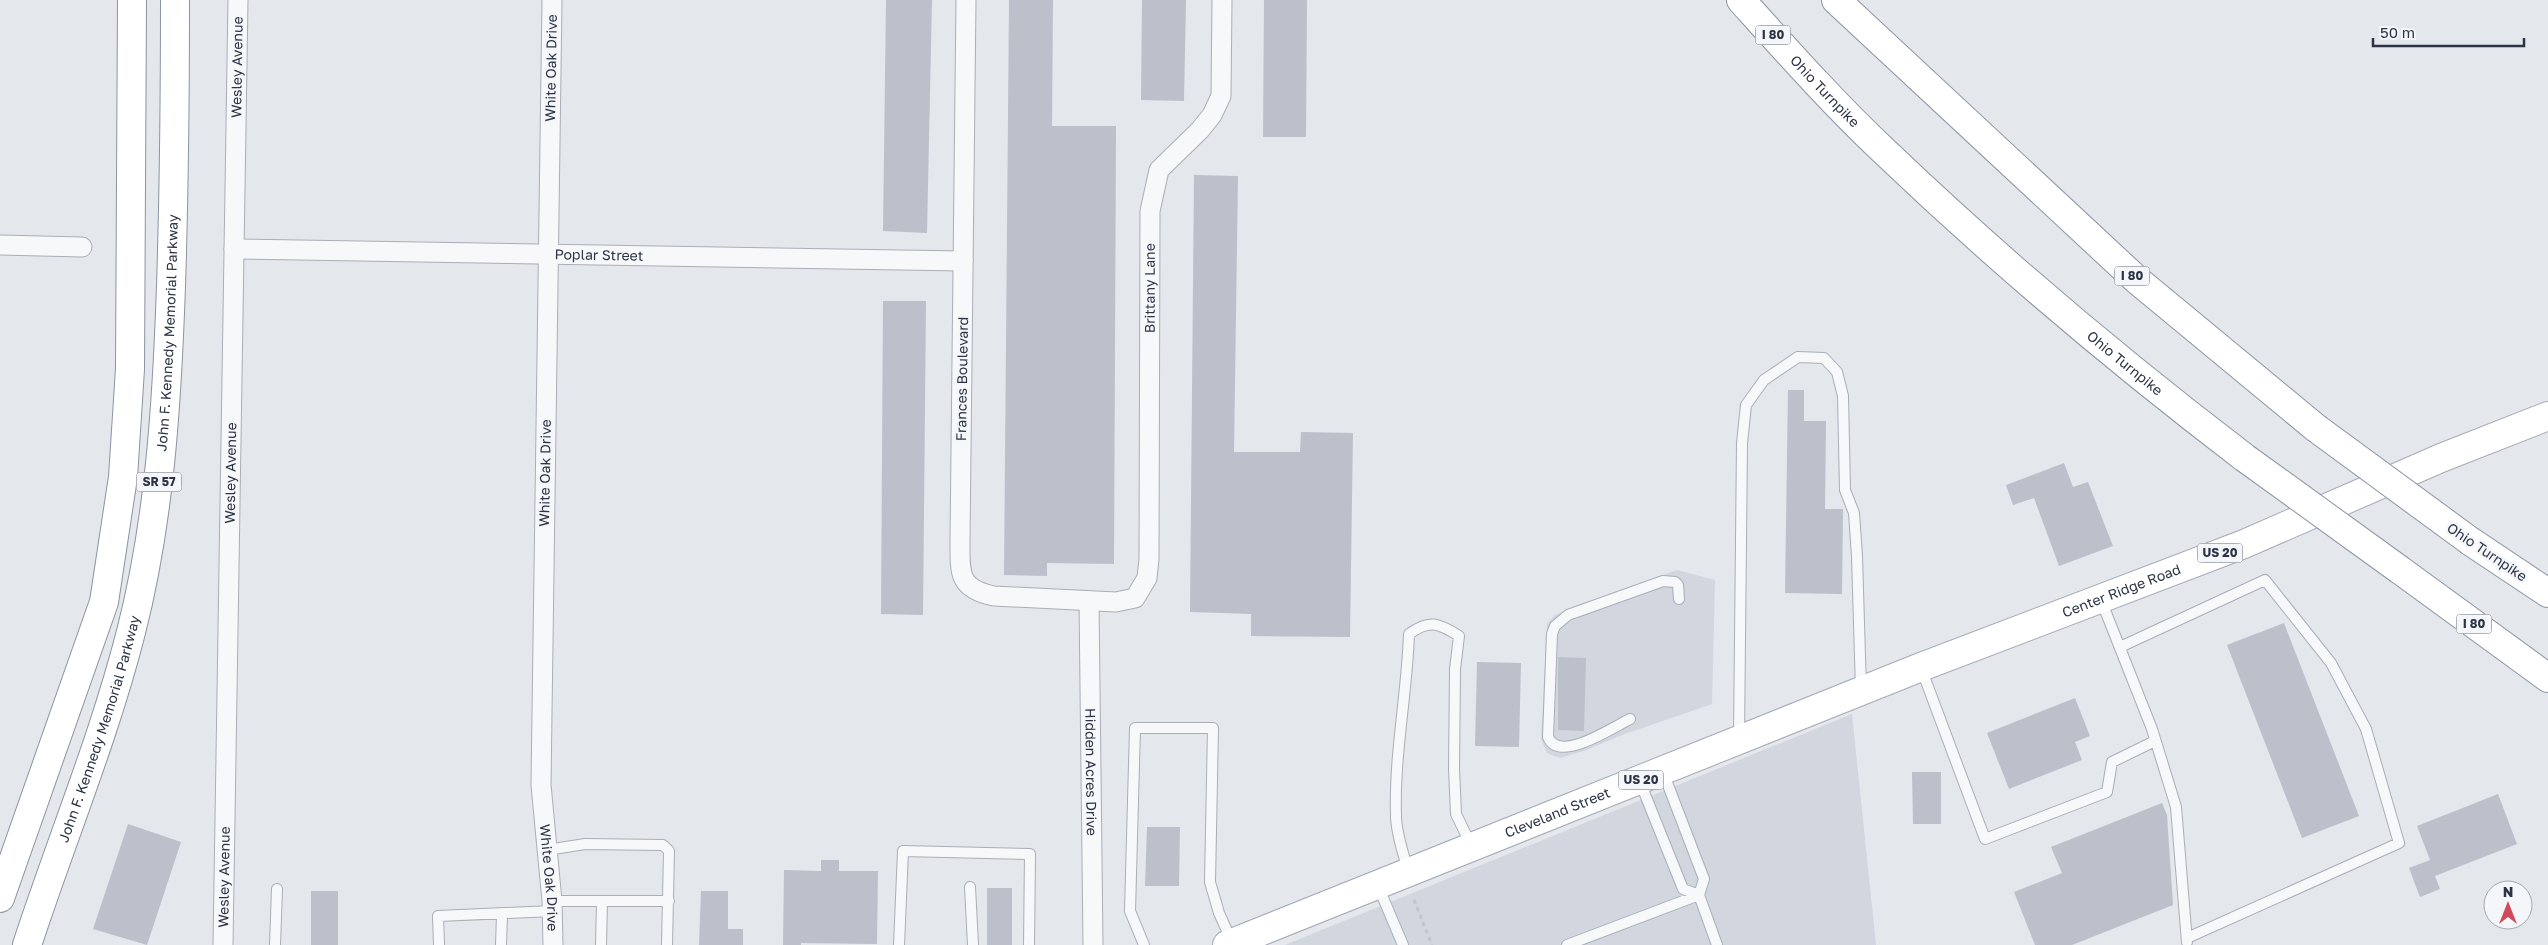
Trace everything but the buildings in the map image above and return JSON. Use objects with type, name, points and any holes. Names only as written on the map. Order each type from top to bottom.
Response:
[{"type":"main road","name":"SR 57","points":[[0,898],[99,617],[111,560],[123,477],[130,369],[132,0]]},
{"type":"main road","name":"John F. Kennedy Memorial Parkway","points":[[27,945],[131,632],[151,531],[162,459],[168,362],[174,170],[175,0]]},
{"type":"main road","name":"Ohio Turnpike","points":[[1741,0],[1883,151],[2142,379],[2244,458],[2548,678]]},
{"type":"main road","name":"Ohio Turnpike","points":[[1836,0],[1956,115],[2136,280],[2316,428],[2470,541],[2548,593]]},
{"type":"main road","name":"Center Ridge Road","points":[[1889,681],[1921,667],[2244,544],[2441,458],[2548,416]]},
{"type":"main road","name":"Cleveland Street","points":[[1230,944],[1889,681]]},
{"type":"street","name":"Wesley Avenue","points":[[223,945],[238,0]]},
{"type":"street","name":"White Oak Drive","points":[[552,0],[541,785],[553,906],[553,945]]},
{"type":"street","name":"Frances Boulevard","points":[[966,0],[960,541],[962,575],[970,588],[986,594],[1116,602],[1135,598]]},
{"type":"street","name":"Brittany Lane","points":[[1135,598],[1147,578],[1149,559],[1150,211],[1152,193],[1159,170],[1200,130],[1212,115],[1221,96],[1222,0]]},
{"type":"street","points":[[0,245],[82,247]]},
{"type":"street","name":"Poplar Street","points":[[234,249],[963,261]]},
{"type":"street","name":"Hidden Acres Drive","points":[[1089,600],[1093,945]]},
{"type":"lane","points":[[1739,741],[1742,443],[1746,405],[1764,380],[1798,357],[1824,358],[1837,372],[1843,396],[1845,490],[1854,513],[1857,556],[1861,692]]},
{"type":"lane","points":[[2101,600],[2155,740],[2176,806],[2187,942],[2399,843],[2366,730],[2331,663],[2265,580],[2120,647]]},
{"type":"lane","points":[[1630,719],[1576,746],[1566,748],[1554,746],[1548,737],[1552,634],[1554,626],[1568,615],[1663,581],[1675,582],[1678,585],[1679,598]]},
{"type":"lane","points":[[1408,873],[1396,818],[1400,724],[1408,666],[1408,634],[1420,626],[1441,623],[1459,636],[1456,669],[1454,769],[1456,814],[1472,848]]},
{"type":"lane","points":[[1921,667],[1986,840],[2107,792],[2112,762],[2155,740]]},
{"type":"lane","points":[[1144,945],[1130,910],[1135,728],[1213,728],[1210,882],[1230,944]]},
{"type":"lane","points":[[1651,776],[1683,889],[1698,895]]},
{"type":"lane","points":[[1651,776],[1704,879],[1698,895],[1717,945]]},
{"type":"lane","points":[[547,850],[585,844],[663,844],[669,851],[667,945]]},
{"type":"lane","points":[[899,945],[903,851],[1030,854],[1029,945]]},
{"type":"lane","points":[[1378,885],[1403,945]]},
{"type":"lane","points":[[970,887],[973,945]]},
{"type":"lane","points":[[275,945],[276,889]]},
{"type":"lane","points":[[1567,945],[1698,895]]},
{"type":"lane","points":[[439,945],[438,916],[502,914],[553,906],[602,902],[669,901]]},
{"type":"lane","points":[[601,945],[602,902]]},
{"type":"lane","points":[[500,945],[502,914]]},
{"type":"path","points":[[1414,900],[1432,945]]},
{"type":"shaded area","points":[[1677,570],[1715,580],[1712,704],[1622,735],[1584,751],[1560,758],[1547,753],[1541,739],[1547,624],[1555,615]]},
{"type":"shaded area","points":[[1852,714],[1876,945],[1285,945]]}]
